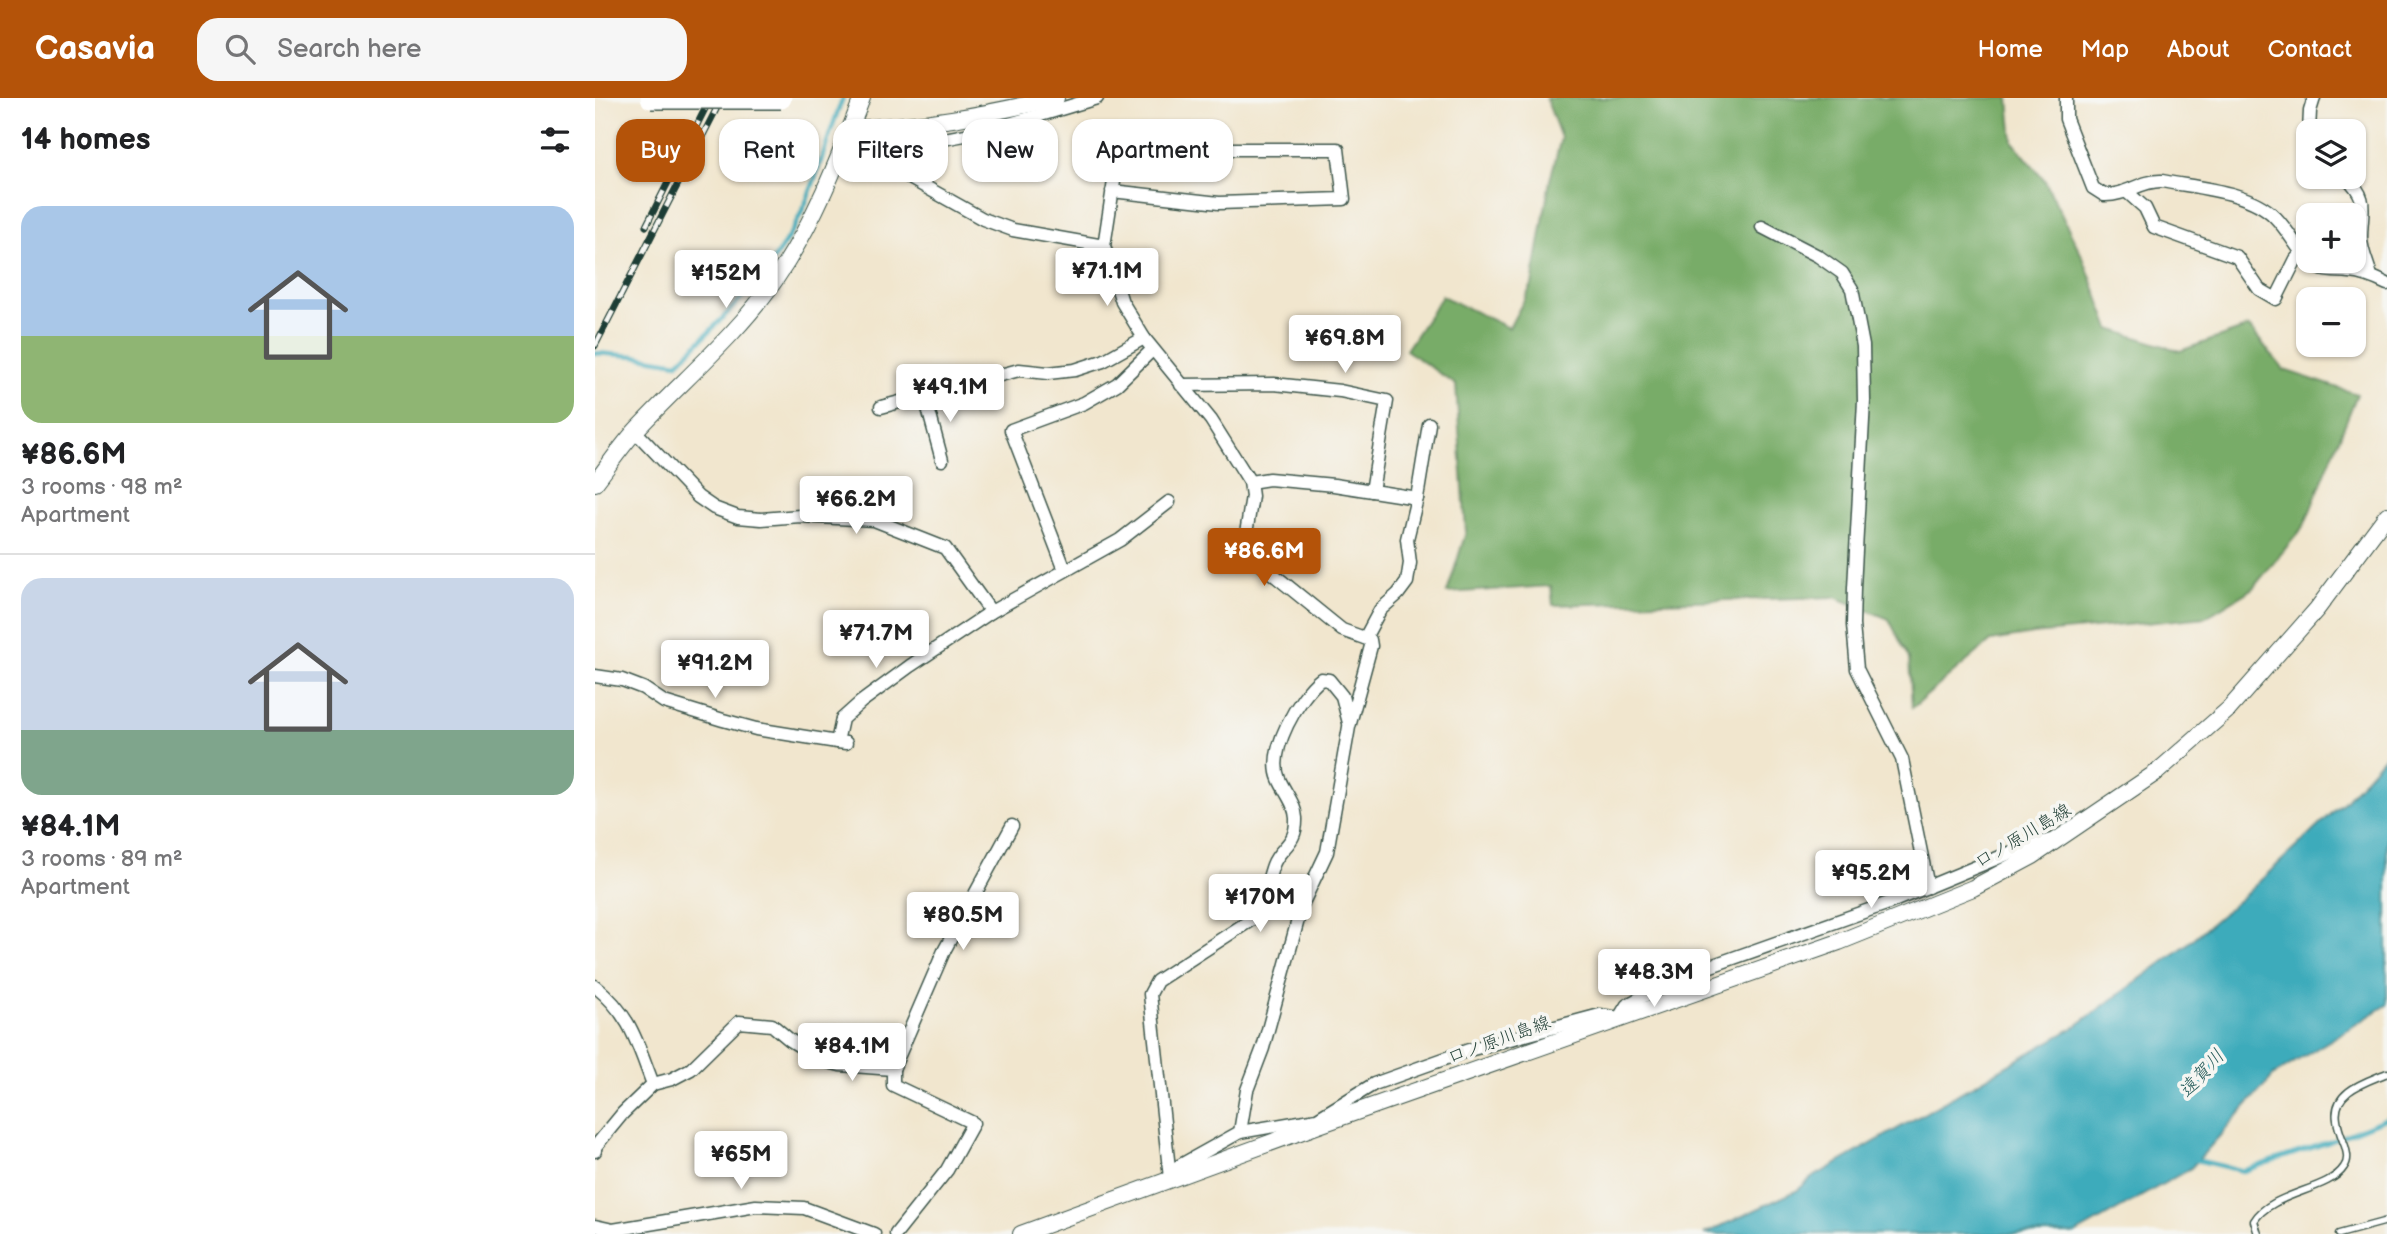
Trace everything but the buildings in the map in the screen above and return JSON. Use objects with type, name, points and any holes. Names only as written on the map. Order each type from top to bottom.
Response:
[{"type":"highway","points":[[651,98],[781,98]]},
{"type":"main road","points":[[856,119],[862,98]]},
{"type":"main road","points":[[948,120],[1056,98]]},
{"type":"main road","points":[[595,483],[635,431],[737,325],[773,282],[800,242],[833,175]]},
{"type":"main road","name":"口ノ原川島線","points":[[1021,1234],[1170,1175],[1318,1122],[1766,968],[1929,907],[1985,882],[2033,856],[2157,772],[2229,709],[2317,609],[2387,515]]},
{"type":"street","points":[[948,136],[996,127],[1097,98]]},
{"type":"street","points":[[2066,98],[2066,119],[2094,188],[2104,195],[2127,192],[2149,180],[2247,199],[2265,208],[2277,219],[2296,245]]},
{"type":"street","points":[[2310,119],[2314,98]]},
{"type":"street","points":[[1112,191],[1219,203],[1344,199],[1338,149],[1212,149],[1121,136],[1112,191],[1104,246],[1122,302],[1144,338],[1211,421],[1250,482],[1252,496],[1245,540],[1247,553],[1342,630],[1370,640],[1371,646],[1349,727],[1327,852],[1302,905],[1263,1048],[1247,1090],[1240,1132]]},
{"type":"street","points":[[917,182],[983,219],[1013,230],[1104,246]]},
{"type":"street","points":[[2357,189],[2364,201],[2361,241],[2371,276]]},
{"type":"street","points":[[2127,192],[2145,208],[2154,227],[2237,257],[2259,289],[2276,299],[2296,259]]},
{"type":"street","points":[[1762,227],[1818,256],[1842,273],[1852,289],[1863,346],[1853,625],[1857,670],[1902,759],[1928,887]]},
{"type":"street","points":[[2355,273],[2371,276],[2387,284]]},
{"type":"street","points":[[881,407],[1019,370],[1048,373],[1075,370],[1103,361],[1144,338]]},
{"type":"street","points":[[1065,570],[1011,430],[1084,403],[1117,384],[1152,350]]},
{"type":"street","points":[[1181,384],[1274,384],[1340,391],[1387,401],[1372,491]]},
{"type":"street","points":[[925,397],[942,460]]},
{"type":"street","points":[[1365,638],[1380,610],[1407,582],[1410,563],[1407,539],[1417,498],[1429,424]]},
{"type":"street","points":[[635,431],[698,497],[726,513],[761,519],[800,516],[874,520],[945,548],[991,612]]},
{"type":"street","points":[[1250,482],[1269,479],[1417,498]]},
{"type":"street","points":[[595,676],[622,680],[643,688],[664,702],[756,729],[841,742],[842,719],[910,666],[991,612],[1120,540],[1169,502]]},
{"type":"street","points":[[1318,1122],[1240,1132],[1170,1175],[1150,994],[1157,981],[1251,920],[1259,911],[1274,862],[1290,845],[1296,822],[1295,810],[1279,778],[1275,759],[1293,716],[1321,679],[1329,680],[1342,696],[1349,727]]},
{"type":"street","points":[[896,1234],[947,1170],[974,1123],[893,1085],[893,1069],[944,951],[1012,825]]},
{"type":"street","points":[[1619,1018],[1627,1005],[1708,967],[1887,904],[2022,848],[2062,836]]},
{"type":"street","points":[[595,986],[621,1010],[631,1027],[653,1084]]},
{"type":"street","points":[[595,1152],[595,1147],[623,1113],[653,1084],[672,1079],[691,1069],[739,1021],[772,1025],[824,1061],[840,1065],[893,1069]]},
{"type":"street","points":[[595,1226],[613,1230],[756,1206],[804,1208],[874,1234]]},
{"type":"lane","points":[[2257,1234],[2254,1221],[2261,1209],[2334,1176],[2344,1167],[2348,1156],[2336,1119],[2338,1104],[2347,1092],[2387,1073]]},
{"type":"lane","points":[[2339,1234],[2387,1221]]},
{"type":"green space","points":[[1546,98],[2009,98],[2013,142],[2044,179],[2084,260],[2110,329],[2180,351],[2249,327],[2284,370],[2357,394],[2304,526],[2252,589],[2206,617],[2033,634],[1991,641],[1912,708],[1909,659],[1889,619],[1835,597],[1553,605],[1551,586],[1447,593],[1466,532],[1456,385],[1406,350],[1442,296],[1509,328],[1532,285],[1550,180],[1561,138]]},
{"type":"water","name":"遠賀川","points":[[2387,753],[2387,1005],[2274,1075],[2191,1168],[2075,1234],[1704,1234],[1798,1190],[1810,1179],[2073,1028],[2185,946],[2245,895],[2345,801]]},
{"type":"waterway","points":[[595,353],[678,363],[730,310],[764,272],[792,231],[809,196],[843,98]]},
{"type":"waterway","points":[[2192,1159],[2243,1171],[2329,1142],[2387,1118]]},
{"type":"railway","points":[[595,346],[722,98]]},
{"type":"railway","points":[[646,226],[709,101]]}]
